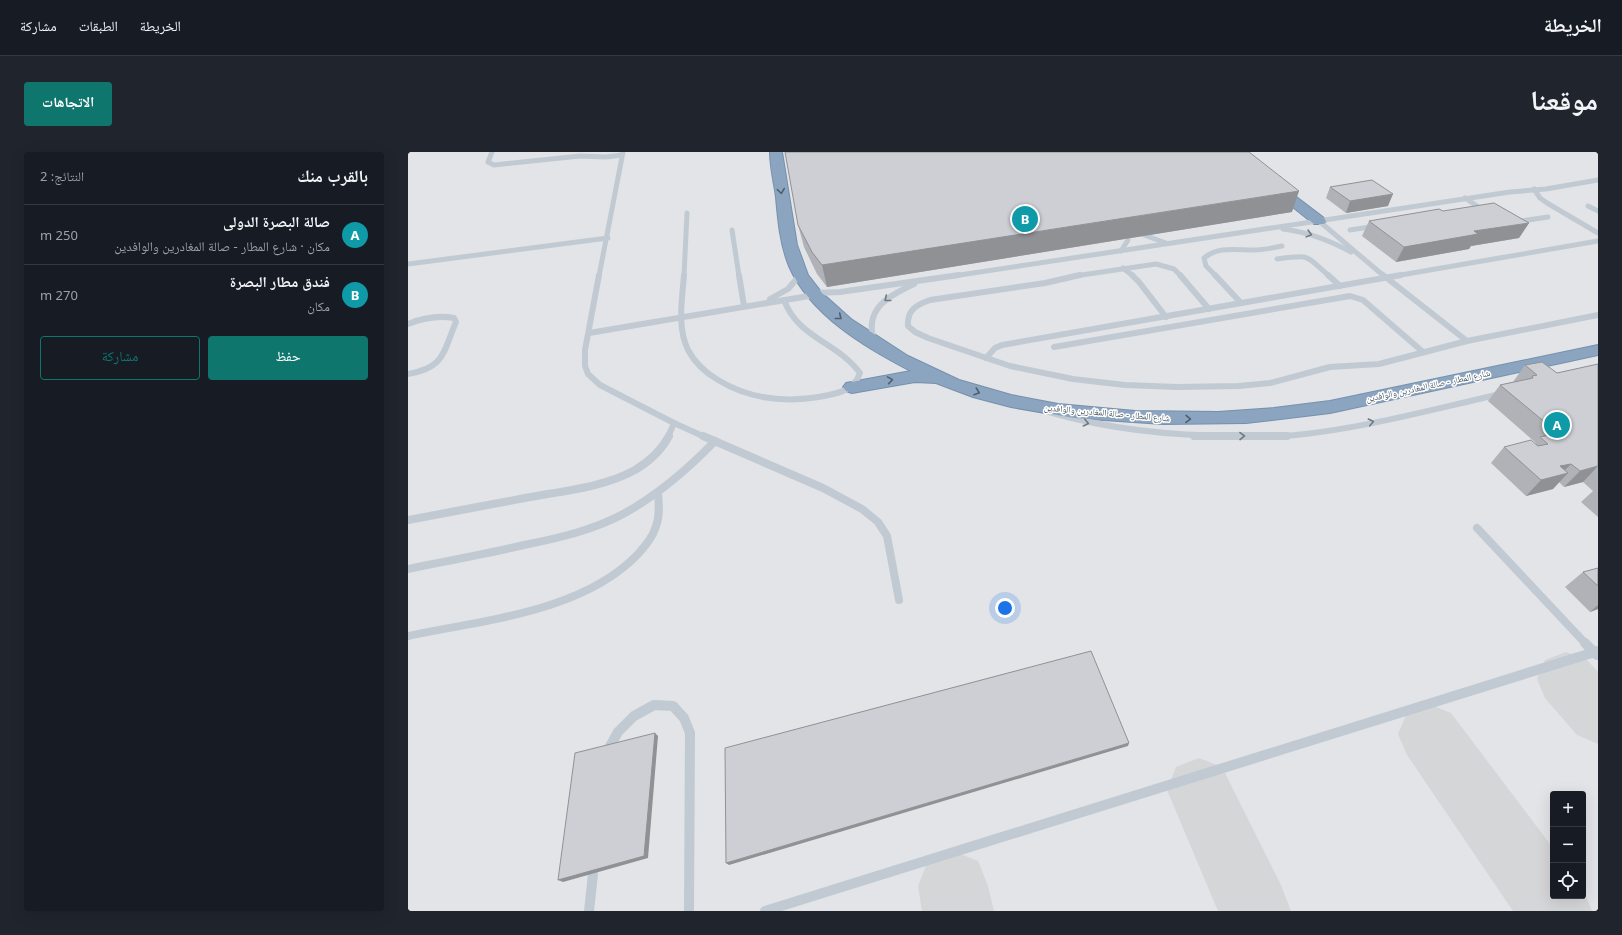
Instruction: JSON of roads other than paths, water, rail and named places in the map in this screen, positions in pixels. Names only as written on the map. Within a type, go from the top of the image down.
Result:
[{"type":"highway","name":"شارع المطار - صالة المغادرين والوافدين","points":[[776,152],[791,250],[801,273],[815,294],[841,320],[905,361],[934,376],[978,393],[1021,404],[1057,410],[1147,418],[1194,420],[1252,418],[1292,414],[1330,407],[1598,350]]},
{"type":"highway","points":[[1230,152],[1319,221]]},
{"type":"highway","points":[[852,387],[915,376],[934,378],[959,385]]},
{"type":"lane","points":[[492,152],[488,162],[494,165],[581,154],[606,157],[622,154],[608,238],[589,333],[584,364],[586,372],[591,379],[600,385],[674,422],[803,478],[843,497],[862,509],[878,522],[887,536],[899,600]]},
{"type":"lane","points":[[589,333],[815,294],[936,279],[1465,198],[1598,180]]},
{"type":"lane","points":[[1534,189],[1540,198],[1547,203],[1598,233]]},
{"type":"lane","points":[[1465,198],[1490,215],[1482,214]]},
{"type":"lane","points":[[1588,206],[1598,211]]},
{"type":"lane","points":[[687,213],[682,317],[685,344],[696,361],[713,376],[733,388],[769,399],[787,400],[824,396],[842,392],[852,387],[858,380],[860,373],[857,367],[792,317],[784,300]]},
{"type":"lane","points":[[1511,222],[1548,217]]},
{"type":"lane","points":[[1319,221],[1386,278],[1467,341]]},
{"type":"lane","points":[[1123,222],[1128,228],[1167,244]]},
{"type":"lane","points":[[1350,230],[1380,225]]},
{"type":"lane","points":[[1121,251],[1129,240],[1128,228]]},
{"type":"lane","points":[[1270,228],[1289,230],[1320,237],[1365,259]]},
{"type":"lane","points":[[732,230],[744,306]]},
{"type":"lane","points":[[408,264],[608,238]]},
{"type":"lane","points":[[986,358],[995,348],[1002,345],[1598,241]]},
{"type":"lane","points":[[1241,304],[1206,266],[1204,258],[1207,255],[1223,250],[1255,250],[1282,246]]},
{"type":"lane","points":[[1277,259],[1301,255],[1308,257],[1340,286]]},
{"type":"lane","points":[[1209,309],[1174,269],[1156,264],[1123,268],[1045,283],[930,300],[918,304],[909,312],[907,319],[908,326],[915,332],[986,358],[1039,372],[1100,383],[1177,387],[1239,386],[1270,383],[1330,367],[1379,364],[1467,341],[1598,315]]},
{"type":"lane","points":[[1123,268],[1134,277],[1166,317]]},
{"type":"lane","points":[[760,304],[787,290],[801,273]]},
{"type":"lane","points":[[874,342],[870,328],[874,315],[883,302],[897,292],[915,284],[936,279]]},
{"type":"lane","points":[[1054,347],[1350,296],[1363,300],[1423,352]]},
{"type":"lane","points":[[408,324],[421,320],[448,316],[454,318],[456,322],[439,361],[435,366],[419,373],[408,374]]},
{"type":"lane","points":[[1021,404],[1074,420],[1126,431],[1202,436],[1257,436],[1303,434],[1348,427],[1507,392]]},
{"type":"lane","points":[[408,520],[559,491],[611,480],[629,474],[648,462],[660,451],[668,439],[674,422]]},
{"type":"lane","points":[[408,569],[521,546],[585,531],[610,521],[658,493],[689,467],[715,441]]},
{"type":"lane","points":[[408,636],[543,608],[593,588],[617,573],[635,558],[648,542],[657,524],[659,507],[658,493]]},
{"type":"lane","points":[[765,911],[1597,653],[1476,528]]},
{"type":"lane","points":[[608,750],[618,732],[634,716],[654,706],[673,706],[684,718],[690,733],[689,911]]},
{"type":"lane","points":[[588,911],[593,874]]},
{"type":"place","name":"فندق مطار البصرة","points":[[1025,219]]},
{"type":"place","name":"صالة البصرة الدولى","points":[[1557,425]]}]
